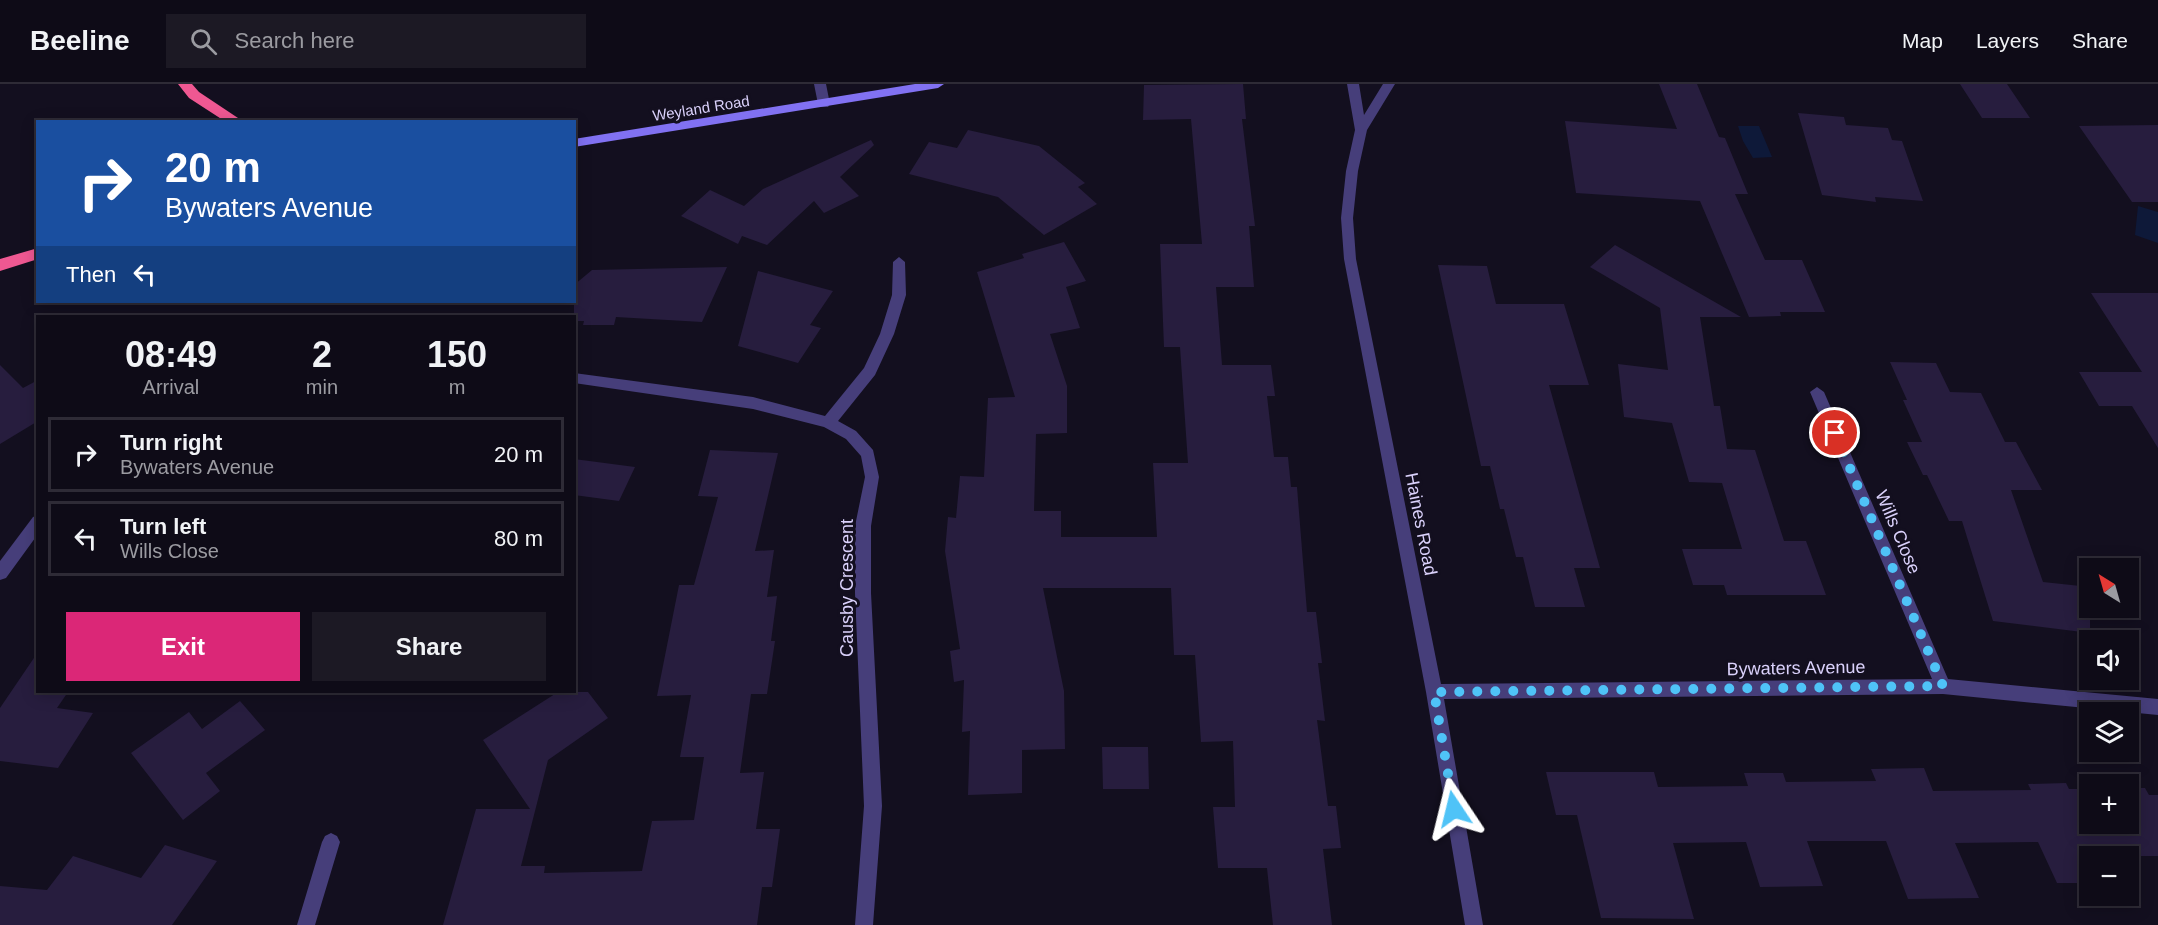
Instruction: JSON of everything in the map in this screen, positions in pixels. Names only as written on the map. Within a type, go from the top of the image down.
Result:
[{"type":"highway","points":[[185,84],[194,95],[234,120]]},
{"type":"highway","points":[[0,266],[36,254]]},
{"type":"main road","name":"Weyland Road","points":[[576,143],[938,84]]},
{"type":"street","points":[[820,84],[824,104]]},
{"type":"street","name":"Haines Road","points":[[1353,84],[1361,130]]},
{"type":"street","name":"Haines Road","points":[[1389,84],[1361,130],[1352,171],[1347,218],[1350,259],[1434,692],[1474,925]]},
{"type":"street","points":[[828,422],[870,371],[888,334],[899,295],[899,262]]},
{"type":"street","name":"Causby Crescent","points":[[576,378],[753,403],[828,422],[852,435],[868,454],[872,477],[863,526],[863,593],[873,806],[864,925]]},
{"type":"street","name":"Wills Close","points":[[1817,392],[1943,686]]},
{"type":"street","points":[[0,573],[36,524]]},
{"type":"street","name":"Bywaters Avenue","points":[[1434,692],[1943,686],[2158,707]]},
{"type":"street","points":[[306,925],[331,842]]},
{"type":"water","points":[[1738,126],[1759,126],[1772,157],[1753,158],[1743,141]]},
{"type":"water","points":[[2138,206],[2158,212],[2158,243],[2135,235]]},
{"type":"building","points":[[1243,84],[1246,119],[1242,119],[1255,226],[1249,226],[1254,287],[1216,287],[1222,365],[1271,365],[1275,396],[1267,396],[1274,457],[1288,457],[1291,487],[1297,487],[1307,612],[1316,612],[1322,663],[1318,663],[1325,721],[1317,720],[1328,806],[1336,806],[1341,848],[1323,849],[1332,925],[1273,925],[1267,868],[1218,868],[1213,807],[1235,807],[1233,741],[1201,742],[1195,655],[1174,655],[1171,588],[1043,588],[1064,691],[1065,749],[1022,750],[1022,793],[968,795],[970,731],[962,732],[964,680],[954,682],[950,651],[960,649],[945,551],[948,517],[956,518],[960,476],[984,477],[988,398],[1015,397],[977,272],[1024,258],[1022,254],[1064,242],[1086,281],[1066,287],[1080,328],[1050,334],[1067,386],[1067,433],[1036,434],[1034,511],[1061,511],[1061,537],[1157,537],[1153,463],[1188,463],[1180,347],[1164,347],[1160,244],[1202,244],[1191,119],[1143,120],[1144,85]]},
{"type":"building","points":[[1659,84],[1697,84],[1719,137],[1725,138],[1748,194],[1735,194],[1765,260],[1802,260],[1825,312],[1780,312],[1781,316],[1749,317],[1700,201],[1576,193],[1565,121],[1677,129]]},
{"type":"building","points":[[1960,84],[2007,84],[2030,118],[1982,118]]},
{"type":"building","points":[[1798,113],[1844,117],[1846,125],[1888,128],[1892,140],[1902,141],[1923,201],[1875,197],[1876,202],[1822,195]]},
{"type":"building","points":[[2158,125],[2158,202],[2132,202],[2079,126]]},
{"type":"building","points":[[968,130],[1039,146],[1085,183],[1078,187],[1097,204],[1044,235],[998,197],[909,174],[929,142],[957,148]]},
{"type":"building","points":[[871,140],[874,145],[840,177],[859,196],[824,213],[814,201],[767,245],[742,236],[738,244],[681,216],[710,190],[744,206],[763,189]]},
{"type":"building","points":[[1615,245],[1741,317],[1700,317],[1714,406],[1720,406],[1727,449],[1755,450],[1784,541],[1806,541],[1826,595],[1727,595],[1724,585],[1693,585],[1682,549],[1742,549],[1722,483],[1689,482],[1672,423],[1624,417],[1618,364],[1668,370],[1660,308],[1590,267]]},
{"type":"building","points":[[1438,265],[1487,266],[1496,304],[1564,304],[1589,385],[1549,385],[1600,568],[1574,568],[1585,607],[1535,607],[1523,557],[1516,557],[1504,509],[1500,509],[1490,466],[1481,466]]},
{"type":"building","points":[[727,267],[702,322],[616,317],[614,325],[583,325],[584,321],[576,321],[576,315],[574,315],[576,283],[592,270]]},
{"type":"building","points":[[758,271],[833,291],[810,325],[821,328],[798,363],[738,346]]},
{"type":"building","points":[[2091,293],[2158,293],[2158,448],[2132,406],[2099,406],[2079,372],[2142,372]]},
{"type":"building","points":[[1890,362],[1936,363],[1950,392],[1981,393],[2005,442],[2016,442],[2042,490],[2011,490],[2043,582],[2079,586],[2079,618],[2090,618],[2090,630],[2079,632],[1993,621],[1962,521],[1949,521],[1927,475],[1923,475],[1907,442],[1922,442],[1903,400],[1907,400]]},
{"type":"building","points":[[0,365],[23,388],[36,381],[36,422],[0,444]]},
{"type":"building","points":[[710,450],[778,453],[755,551],[774,550],[767,597],[777,596],[771,641],[775,641],[767,694],[751,694],[740,773],[764,772],[756,829],[780,829],[772,887],[762,887],[757,925],[443,925],[476,809],[530,809],[483,740],[556,693],[588,692],[608,718],[548,760],[521,866],[545,866],[544,873],[642,871],[652,821],[694,820],[704,757],[680,757],[691,695],[657,696],[679,585],[694,585],[718,497],[698,496]]},
{"type":"building","points":[[576,459],[635,467],[619,501],[576,495]]},
{"type":"building","points":[[36,655],[36,693],[67,693],[57,708],[93,713],[58,768],[0,761],[0,708]]},
{"type":"building","points":[[240,701],[265,730],[206,773],[220,791],[183,820],[131,753],[189,712],[202,729]]},
{"type":"building","points":[[1102,747],[1148,747],[1149,789],[1103,789]]},
{"type":"building","points":[[1924,768],[1933,791],[2031,790],[2028,784],[2066,783],[2069,789],[2079,789],[2079,834],[2139,834],[2139,788],[2145,788],[2149,795],[2158,795],[2158,856],[2139,856],[2139,846],[2079,846],[2079,883],[2057,883],[2038,842],[1955,843],[1979,898],[1908,899],[1886,841],[1807,841],[1823,886],[1760,887],[1746,842],[1673,843],[1694,919],[1601,918],[1577,815],[1556,815],[1546,772],[1654,772],[1658,787],[1748,786],[1744,773],[1783,773],[1786,782],[1876,781],[1871,769]]},
{"type":"building","points":[[165,845],[217,861],[172,925],[0,925],[0,886],[47,890],[73,856],[141,878]]},
{"type":"route","points":[[1454,809],[1434,692],[1943,686],[1835,433]]}]
